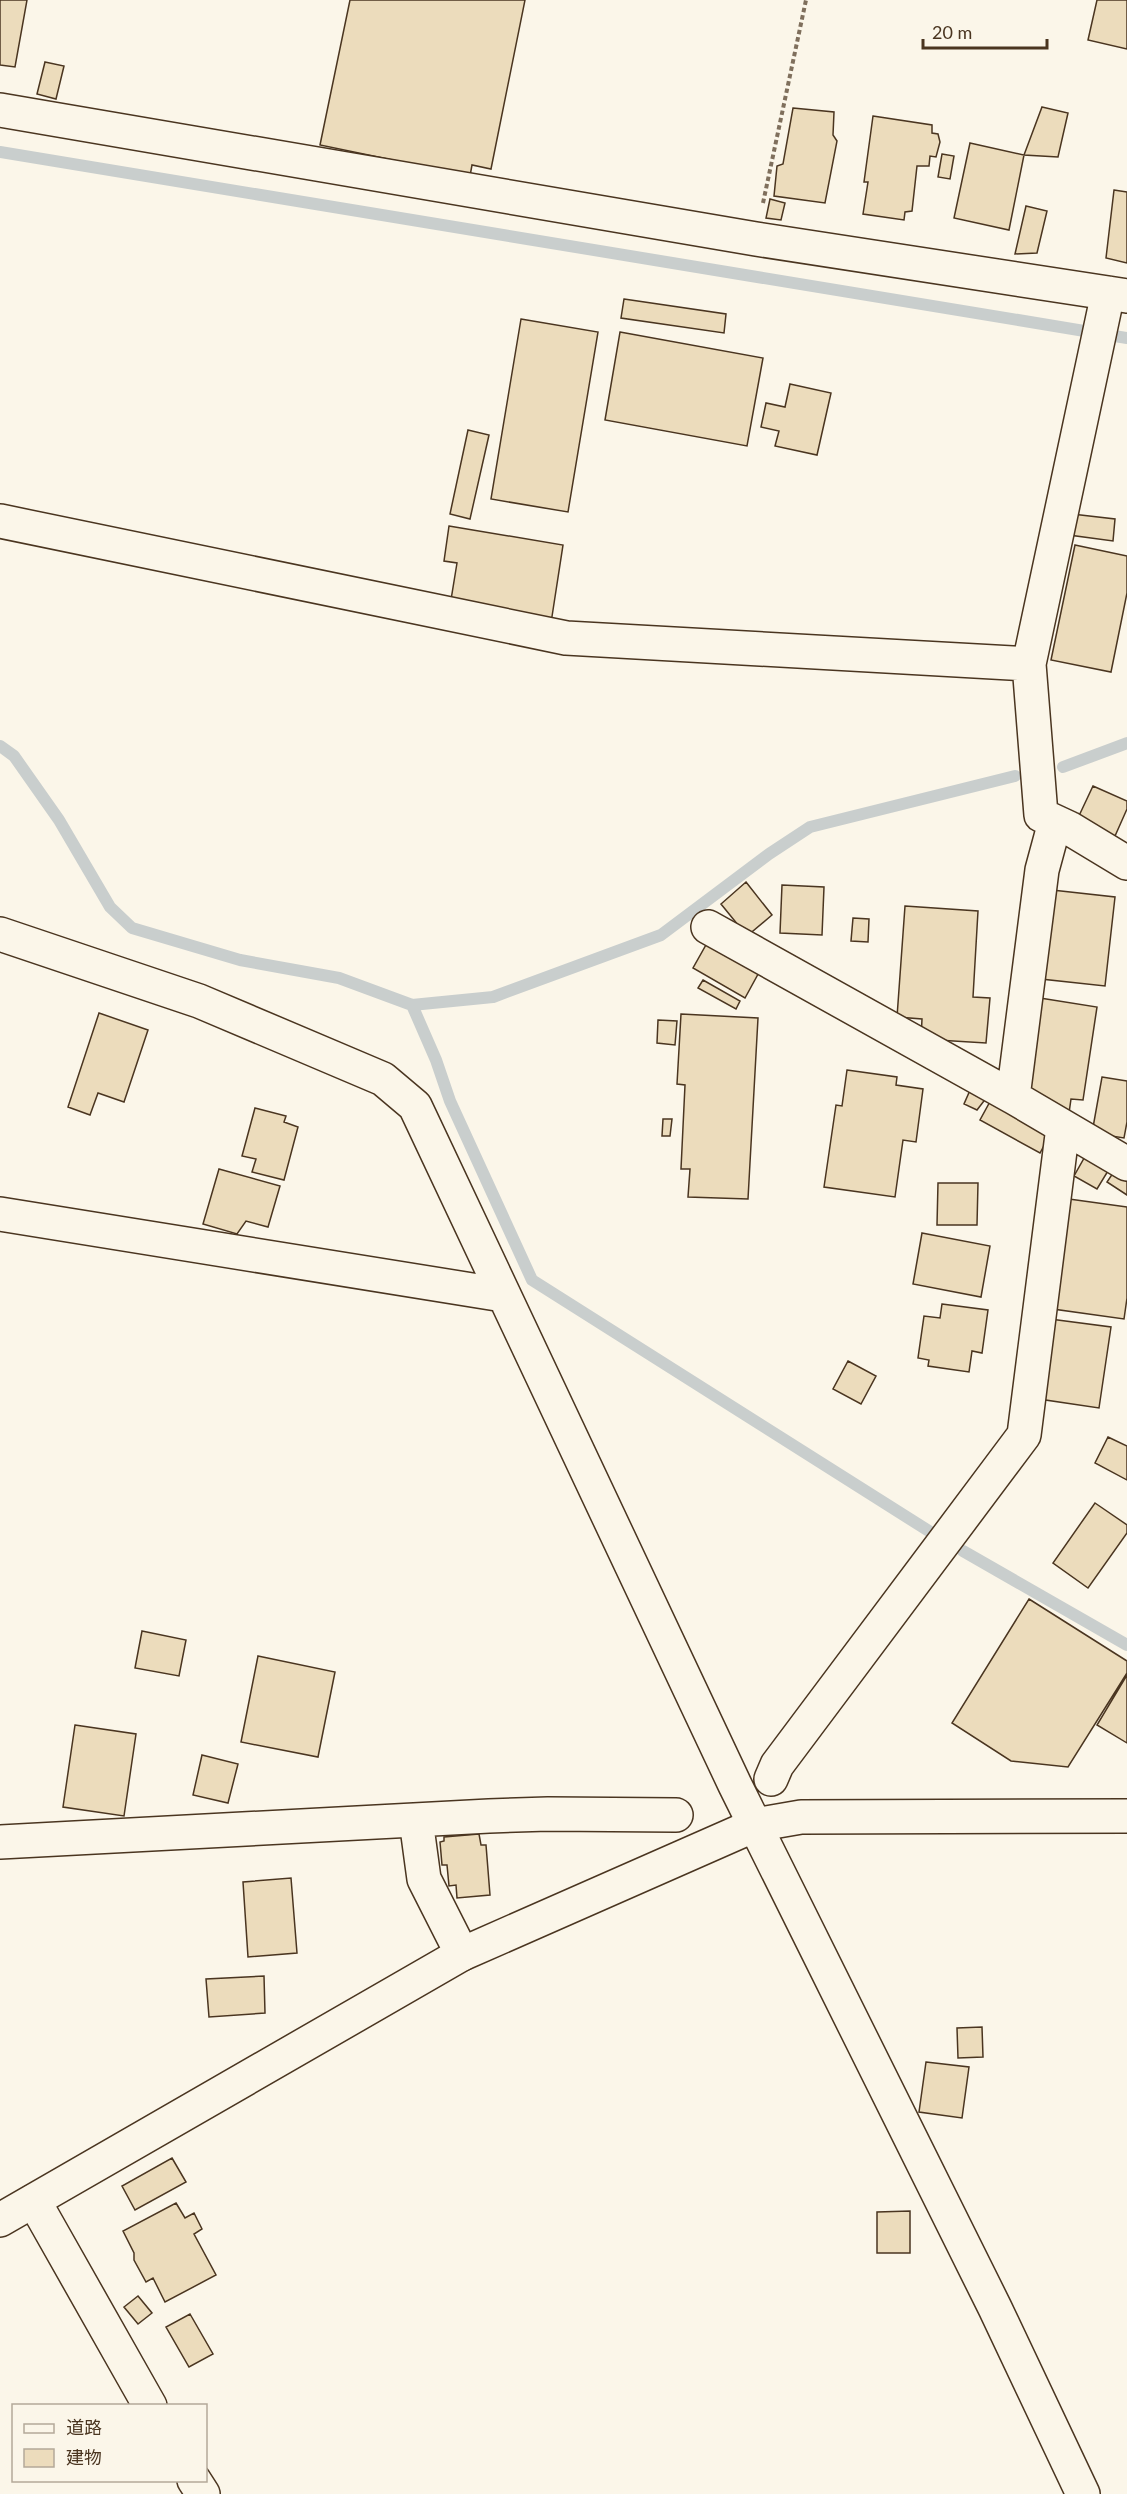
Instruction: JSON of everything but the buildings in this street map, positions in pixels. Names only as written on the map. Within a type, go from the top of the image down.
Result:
[{"type":"street","points":[[0,110],[1113,302],[1095,356],[1029,664],[1041,815],[1127,863]]},
{"type":"street","points":[[0,521],[566,638],[1029,664]]},
{"type":"street","points":[[1013,1097],[1042,870],[1055,822]]},
{"type":"street","points":[[708,927],[1013,1097],[1127,1164]]},
{"type":"street","points":[[0,934],[199,1001],[383,1079],[415,1106],[755,1825],[995,2308],[1083,2494]]},
{"type":"street","points":[[771,1779],[777,1765],[1024,1435],[1063,1127]]},
{"type":"street","points":[[0,1214],[503,1295]]},
{"type":"street","points":[[0,1842],[548,1814],[676,1815]]},
{"type":"street","points":[[0,2220],[462,1954],[755,1825],[801,1817],[1127,1816]]},
{"type":"street","points":[[416,1820],[424,1880],[462,1954]]},
{"type":"street","points":[[34,2201],[149,2404]]},
{"type":"path","points":[[756,239],[806,0]]},
{"type":"waterway","points":[[0,152],[1127,338]]},
{"type":"waterway","points":[[1063,767],[1127,743]]},
{"type":"waterway","points":[[0,746],[14,756],[59,820],[110,907],[132,928],[240,960],[339,978],[412,1005],[436,1060],[450,1101],[532,1280],[932,1533]]},
{"type":"waterway","points":[[412,1005],[493,997],[661,935],[769,854],[810,827],[1015,776]]},
{"type":"waterway","points":[[963,1551],[1127,1645]]}]
